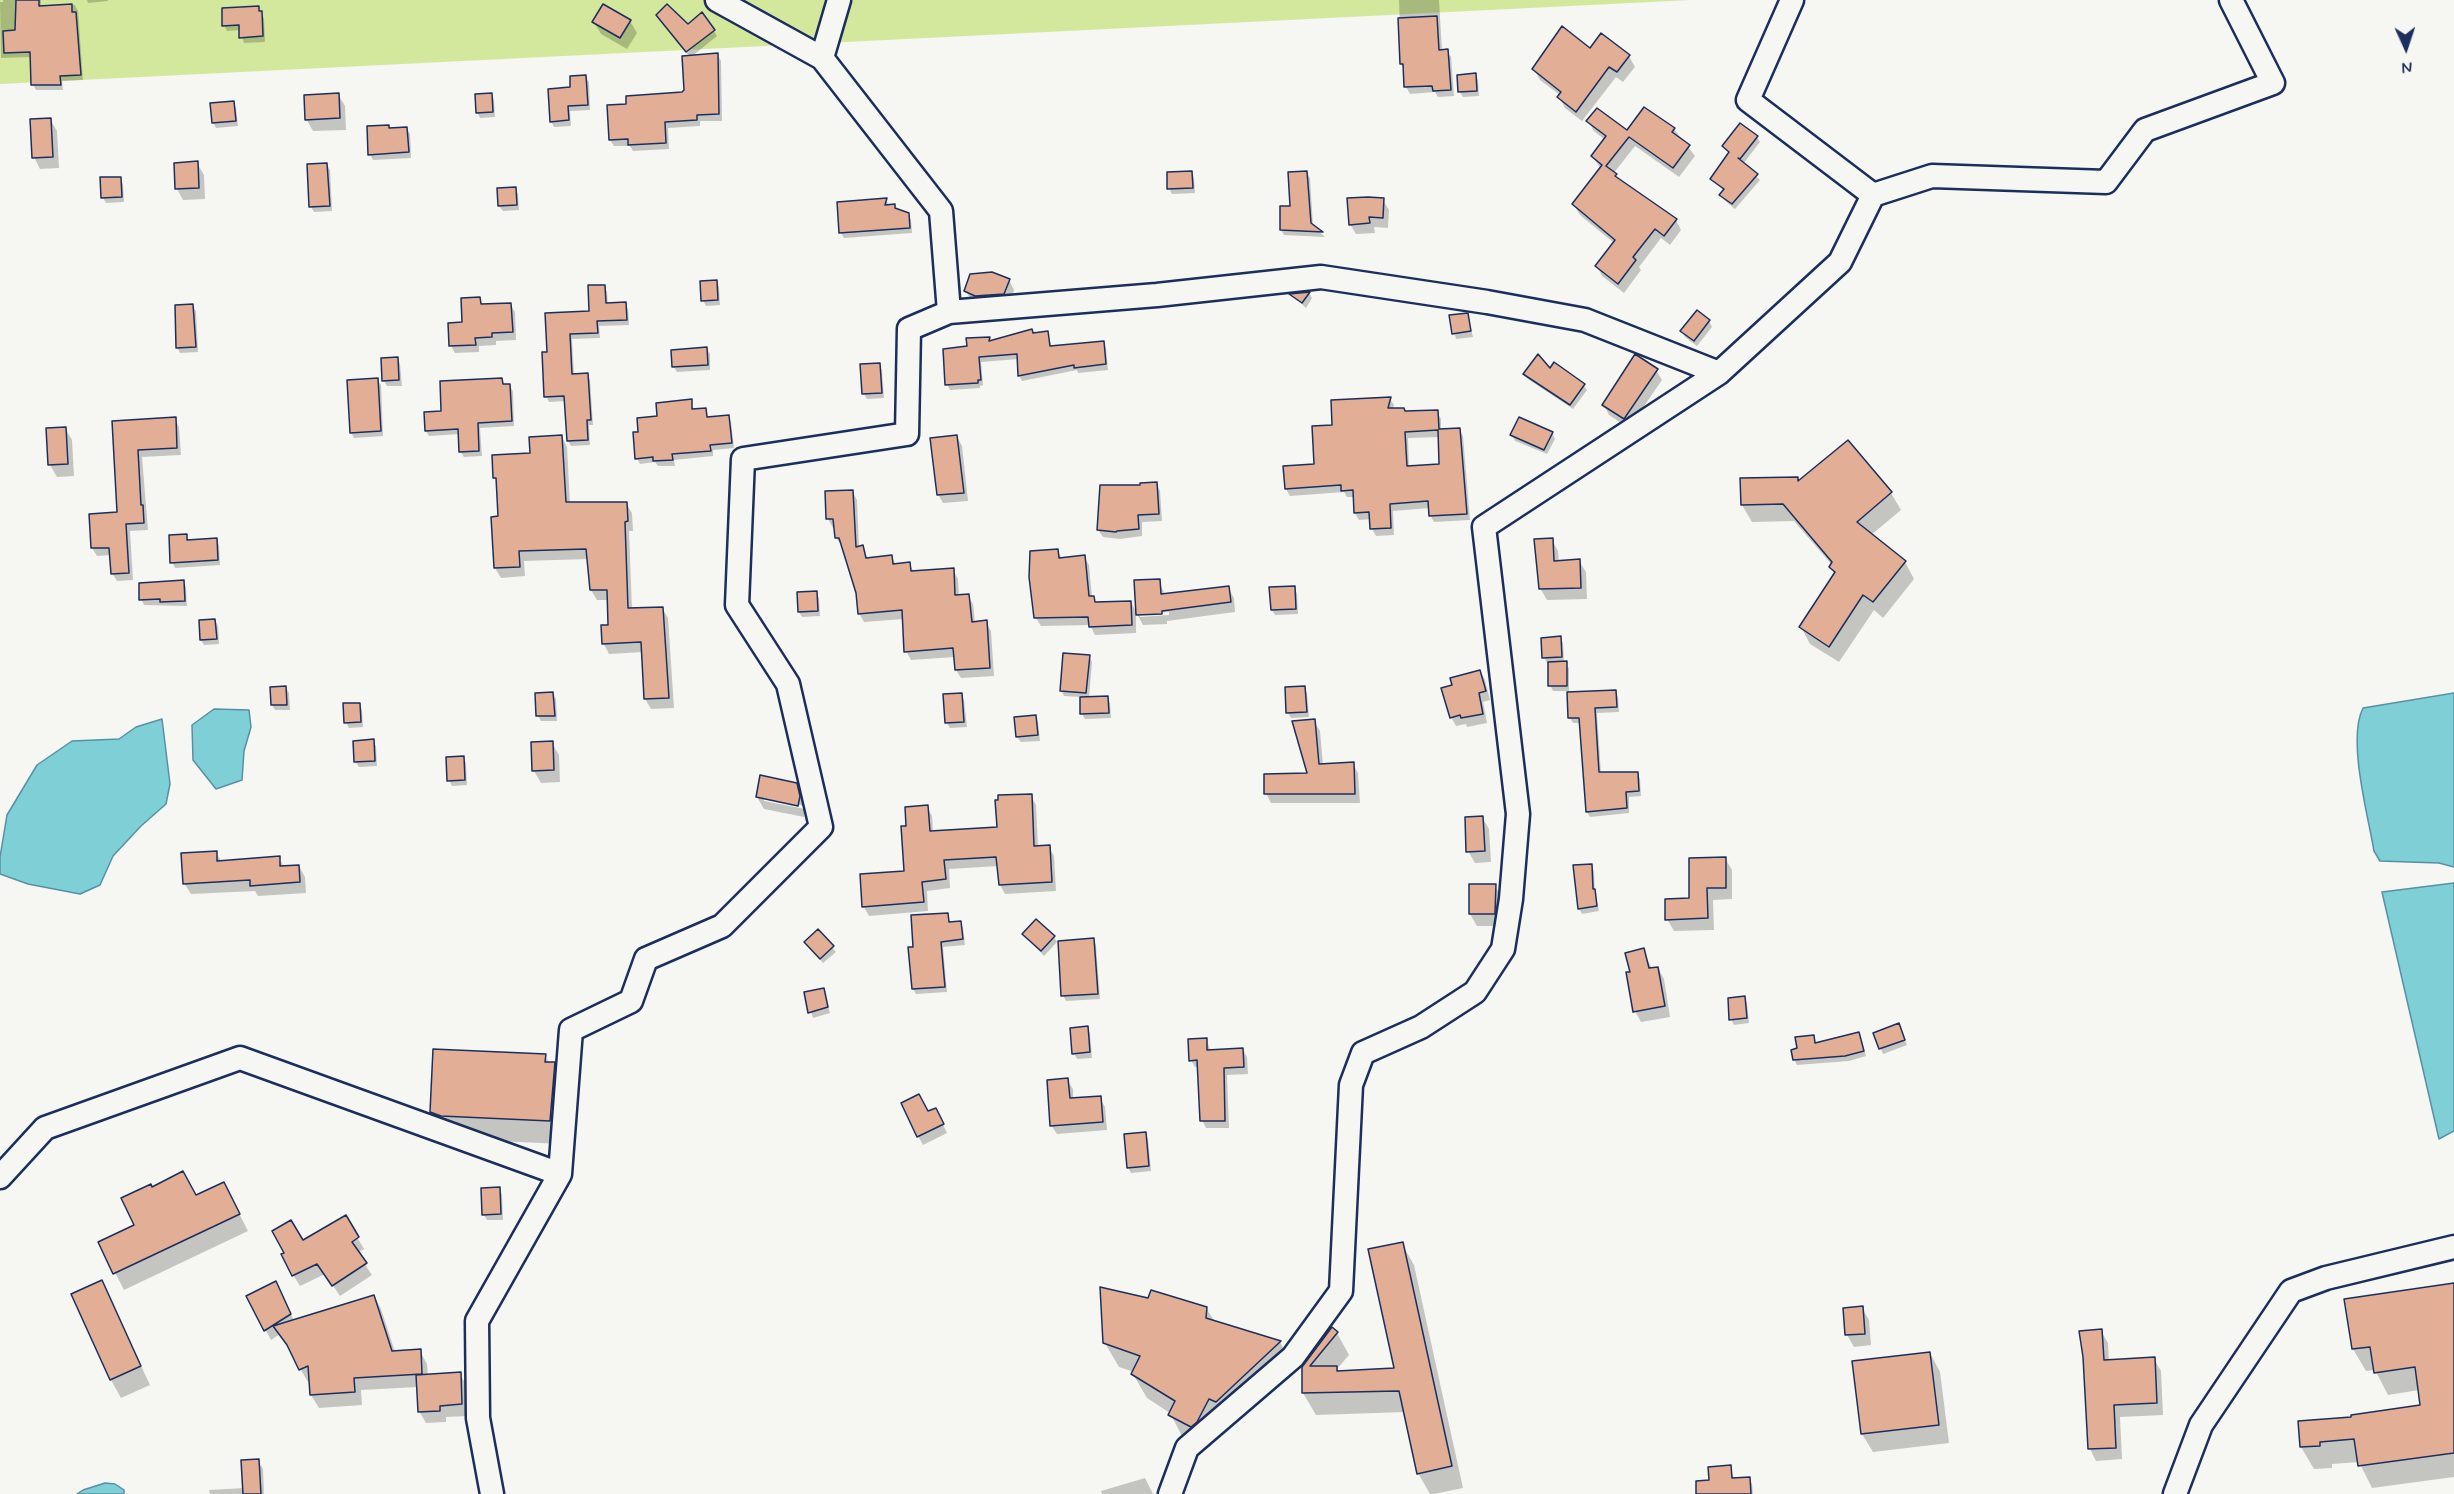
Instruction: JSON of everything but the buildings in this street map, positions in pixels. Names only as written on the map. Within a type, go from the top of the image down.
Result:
[{"type":"street","points":[[717,0],[822,58],[941,211],[949,312]]},
{"type":"street","points":[[822,58],[839,0]]},
{"type":"street","points":[[1792,0],[1748,100],[1873,195]]},
{"type":"street","points":[[1170,1494],[1187,1448],[1293,1357],[1341,1291],[1352,1085],[1363,1053],[1421,1027],[1475,992],[1503,949],[1511,899],[1518,814],[1484,526],[1719,373],[1840,262],[1873,195],[1932,176],[2106,182],[2145,130],[2273,83],[2231,0]]},
{"type":"street","points":[[492,1494],[478,1418],[477,1322],[560,1174],[571,1030],[631,1001],[646,959],[722,926],[821,826],[788,684],[737,605],[743,459],[907,434],[909,330],[949,312],[1157,295],[1321,278],[1487,302],[1585,320],[1719,373]]},
{"type":"street","points":[[0,1177],[45,1128],[240,1058],[560,1174]]},
{"type":"street","points":[[2175,1494],[2201,1425],[2291,1291],[2326,1278],[2454,1247]]},
{"type":"green space","points":[[0,0],[1691,0],[0,84]]},
{"type":"water","points":[[2454,693],[2454,867],[2439,863],[2380,861],[2374,851],[2360,778],[2357,738],[2363,708]]},
{"type":"water","points":[[214,709],[249,710],[251,727],[244,751],[242,780],[216,789],[193,760],[192,725]]},
{"type":"water","points":[[162,719],[170,784],[166,804],[141,826],[113,856],[100,885],[80,894],[28,884],[0,874],[0,857],[7,815],[37,765],[72,741],[119,739],[136,727]]},
{"type":"water","points":[[2454,883],[2454,1131],[2439,1139],[2382,892]]},
{"type":"water","points":[[105,1483],[115,1484],[124,1490],[124,1494],[77,1494],[83,1490]]}]
